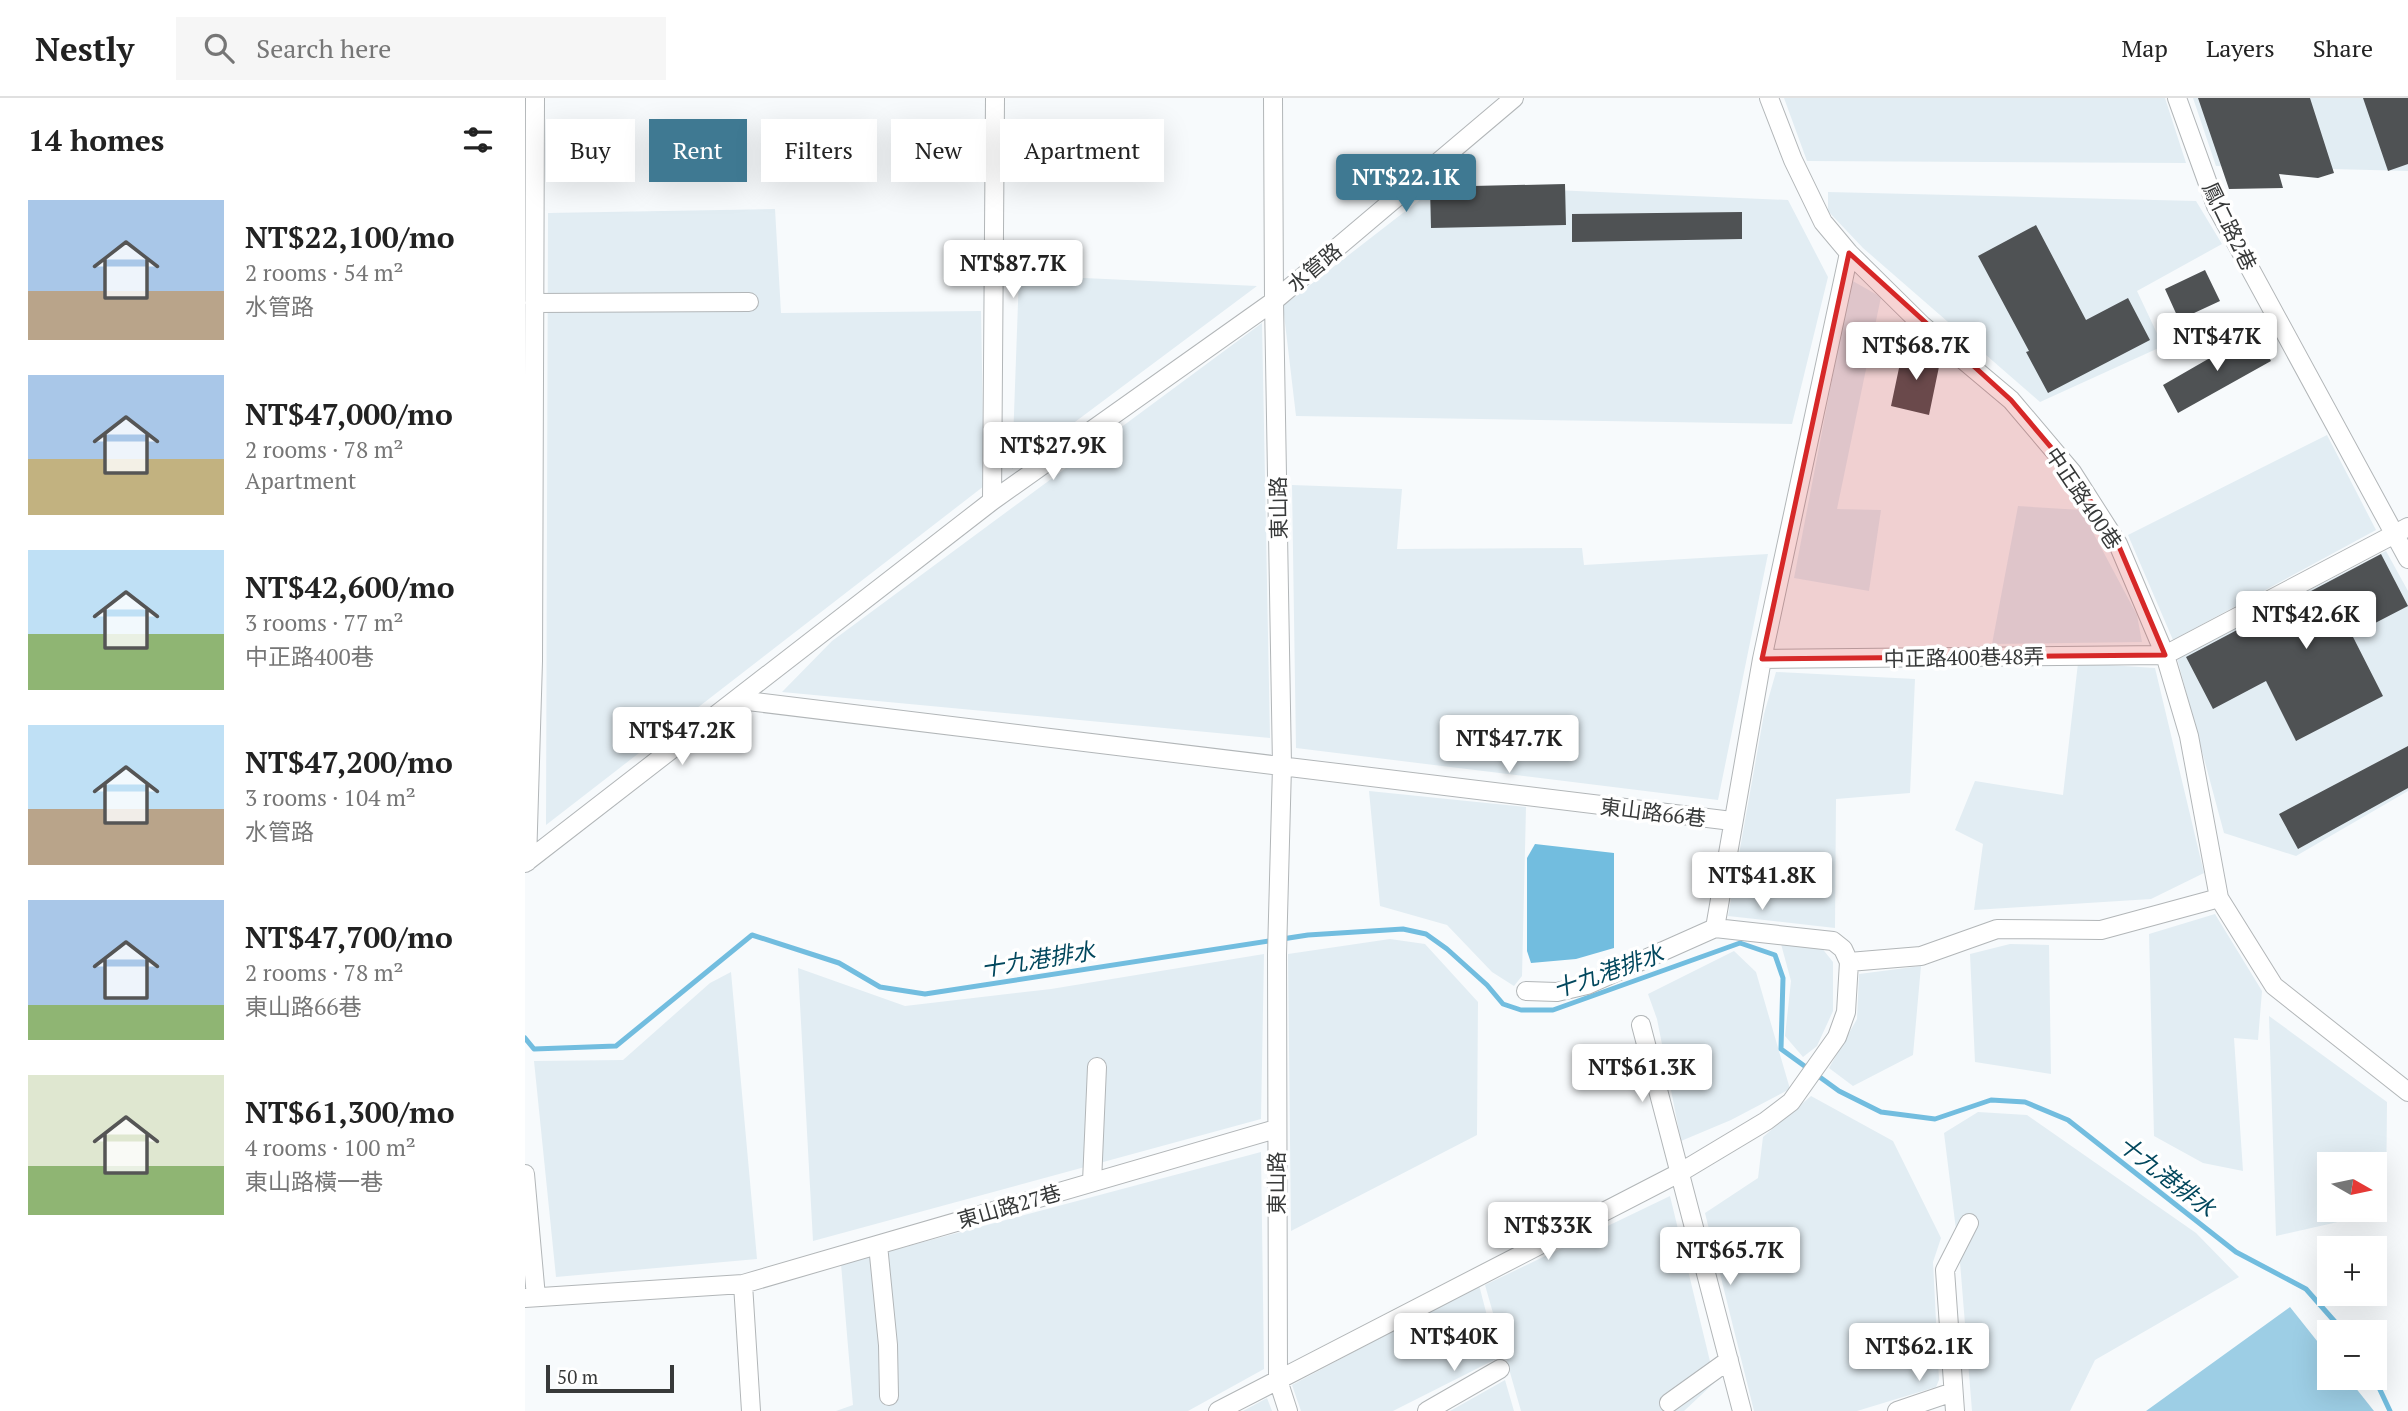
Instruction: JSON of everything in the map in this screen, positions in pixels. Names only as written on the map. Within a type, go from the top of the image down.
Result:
[{"type":"street","points":[[526,862],[535,98]]},
{"type":"street","points":[[992,501],[995,98]]},
{"type":"street","name":"東山路","points":[[1273,98],[1282,766],[1277,954],[1278,1380],[1288,1411]]},
{"type":"street","name":"水管路","points":[[739,700],[992,501],[1274,301],[1514,98]]},
{"type":"street","name":"中正路400巷","points":[[1769,98],[1793,160],[1823,222],[1849,253],[1923,326],[2011,400],[2071,472],[2118,544],[2165,655],[2189,736],[2219,898]]},
{"type":"street","name":"鳳仁路2巷","points":[[2177,98],[2216,206],[2402,530],[2408,559]]},
{"type":"street","points":[[1714,928],[1762,659],[1849,253]]},
{"type":"street","points":[[534,303],[750,302]]},
{"type":"street","points":[[2165,655],[2402,530]]},
{"type":"street","name":"中正路400巷48弄","points":[[1762,659],[2165,655]]},
{"type":"street","points":[[526,862],[739,700]]},
{"type":"street","name":"東山路66巷","points":[[739,700],[1732,821]]},
{"type":"street","points":[[1849,962],[1921,956],[1997,929],[2101,930],[2219,898],[2274,986],[2408,1092]]},
{"type":"street","points":[[1218,1411],[1681,1172],[1766,1121],[1791,1102],[1837,1037],[1846,1012],[1849,962],[1843,949],[1833,940],[1714,928],[1587,985],[1557,992],[1526,991]]},
{"type":"street","points":[[1641,1025],[1742,1411]]},
{"type":"street","points":[[1092,1182],[1097,1067]]},
{"type":"street","name":"東山路27巷","points":[[531,1297],[743,1284],[1276,1129]]},
{"type":"street","points":[[525,1174],[531,1297]]},
{"type":"street","points":[[1955,1411],[1945,1270],[1969,1223]]},
{"type":"street","points":[[878,1244],[888,1345],[889,1396]]},
{"type":"street","points":[[743,1284],[751,1411]]},
{"type":"street","points":[[1669,1403],[1729,1360]]},
{"type":"street","points":[[1427,1411],[1500,1369]]},
{"type":"street","points":[[1897,1411],[1953,1392]]},
{"type":"highlighted area","points":[[1849,253],[2011,400],[2072,472],[2118,544],[2165,655],[1762,659]]},
{"type":"shaded area","points":[[1784,98],[2165,98],[2186,163],[1807,161]]},
{"type":"shaded area","points":[[2193,98],[2408,98],[2408,171],[2216,166]]},
{"type":"shaded area","points":[[1439,185],[1788,200],[1828,277],[1792,424],[1296,416],[1283,306]]},
{"type":"shaded area","points":[[1828,192],[2196,201],[2222,244],[2137,291],[2163,346],[2040,402],[1863,248],[1828,211]]},
{"type":"shaded area","points":[[775,209],[781,313],[981,311],[984,486],[546,825],[548,213]]},
{"type":"shaded area","points":[[1019,275],[1257,286],[1012,469]]},
{"type":"shaded area","points":[[1851,280],[1881,297],[1837,509],[1881,510],[1869,591],[1794,578]]},
{"type":"shaded area","points":[[1262,323],[1270,738],[782,692],[832,641]]},
{"type":"shaded area","points":[[2327,435],[2376,530],[2173,640],[2128,535]]},
{"type":"shaded area","points":[[1292,485],[1402,489],[1397,549],[1582,548],[1584,565],[1768,554],[1718,800],[1296,748]]},
{"type":"shaded area","points":[[2018,506],[2081,510],[2137,615],[2142,642],[1992,644]]},
{"type":"shaded area","points":[[2386,551],[2408,591],[2408,791],[2296,856],[2224,833],[2177,658]]},
{"type":"shaded area","points":[[2078,663],[2155,668],[2204,873],[2151,899],[1974,910],[1983,844],[1955,830],[1975,781],[2063,795]]},
{"type":"shaded area","points":[[1776,672],[1915,679],[1910,793],[1836,799],[1835,928],[1728,916],[1764,714]]},
{"type":"shaded area","points":[[1369,791],[1526,807],[1522,976],[1514,986],[1492,972],[1447,925],[1380,906]]},
{"type":"shaded area","points":[[1535,844],[1614,853],[1614,948],[1576,959],[1531,963],[1527,951],[1527,858]]},
{"type":"shaded area","points":[[2215,914],[2262,991],[2258,1040],[2234,1038],[2243,1171],[2203,1163],[2154,1136],[2149,934]]},
{"type":"shaded area","points":[[1390,939],[1425,944],[1478,1002],[1477,1135],[1291,1231],[1288,954]]},
{"type":"shaded area","points":[[1781,944],[1821,947],[1833,962],[1833,1011],[1817,1046],[1803,1057],[1785,1036],[1791,981]]},
{"type":"shaded area","points":[[2010,944],[2049,945],[2051,1074],[1975,1062],[1970,954]]},
{"type":"shaded area","points":[[1734,951],[1756,972],[1790,1089],[1731,1120],[1681,1141],[1657,1019],[1648,994]]},
{"type":"shaded area","points":[[1264,954],[1261,1119],[813,1241],[798,968],[905,1006],[1051,989]]},
{"type":"shaded area","points":[[1921,966],[1913,1055],[1853,1086],[1829,1068],[1857,1019],[1859,974]]},
{"type":"shaded area","points":[[731,972],[757,1259],[556,1277],[534,1061],[623,1060],[710,983]]},
{"type":"shaded area","points":[[2269,1016],[2387,1102],[2387,1152],[2317,1152],[2317,1222],[2338,1222],[2276,1236]]},
{"type":"shaded area","points":[[1811,1096],[1893,1141],[1941,1238],[1933,1262],[1939,1380],[1936,1387],[1857,1411],[1754,1411],[1705,1213],[1758,1178],[1763,1137]]},
{"type":"shaded area","points":[[1978,1112],[2027,1115],[2196,1233],[2239,1277],[2095,1360],[2070,1411],[1972,1411],[1960,1262],[1944,1133]]},
{"type":"shaded area","points":[[1261,1152],[1264,1369],[1188,1411],[836,1411],[853,1405],[841,1264]]},
{"type":"shaded area","points":[[1670,1196],[1715,1382],[1684,1411],[1521,1411],[1485,1285]]},
{"type":"shaded area","points":[[1479,1285],[1498,1358],[1393,1411],[1301,1411],[1292,1385]]},
{"type":"shaded area","points":[[2290,1307],[2317,1341],[2317,1390],[2357,1390],[2374,1411],[2146,1411]]},
{"type":"shaded area","points":[[1505,1380],[1514,1411],[1450,1411]]},
{"type":"shaded area","points":[[1267,1398],[1272,1411],[1243,1411]]},
{"type":"building","points":[[2198,98],[2310,98],[2334,173],[2318,178],[2279,174],[2283,188],[2229,189]]},
{"type":"building","points":[[2363,98],[2408,98],[2408,164],[2388,171]]},
{"type":"building","points":[[1565,184],[1566,225],[1431,228],[1430,187]]},
{"type":"building","points":[[1742,212],[1742,239],[1572,242],[1572,214]]},
{"type":"building","points":[[2036,225],[2086,320],[2128,298],[2150,340],[2048,393],[2026,352],[2029,351],[1978,256]]},
{"type":"building","points":[[2205,270],[2220,301],[2179,320],[2165,289]]},
{"type":"building","points":[[2255,332],[2271,361],[2178,413],[2163,385]]},
{"type":"building","points":[[1903,349],[1941,357],[1929,415],[1891,406]]},
{"type":"building","points":[[2381,554],[2408,606],[2352,635],[2383,696],[2296,741],[2266,681],[2213,709],[2186,657]]},
{"type":"building","points":[[2408,746],[2408,788],[2298,849],[2279,814]]},
{"type":"waterway","name":"十九港排水","points":[[525,1038],[534,1049],[616,1046],[752,935],[839,963],[880,987],[925,994],[1308,935],[1403,929],[1426,934],[1487,985],[1503,1004],[1521,1010],[1553,1010],[1740,943],[1775,955],[1783,978],[1781,1049],[1839,1091],[1881,1112],[1935,1119],[1991,1100],[2025,1102],[2068,1120],[2236,1252],[2306,1289],[2333,1320]]},
{"type":"waterway","name":"十九港排水","points":[[2380,1390],[2390,1411]]}]
